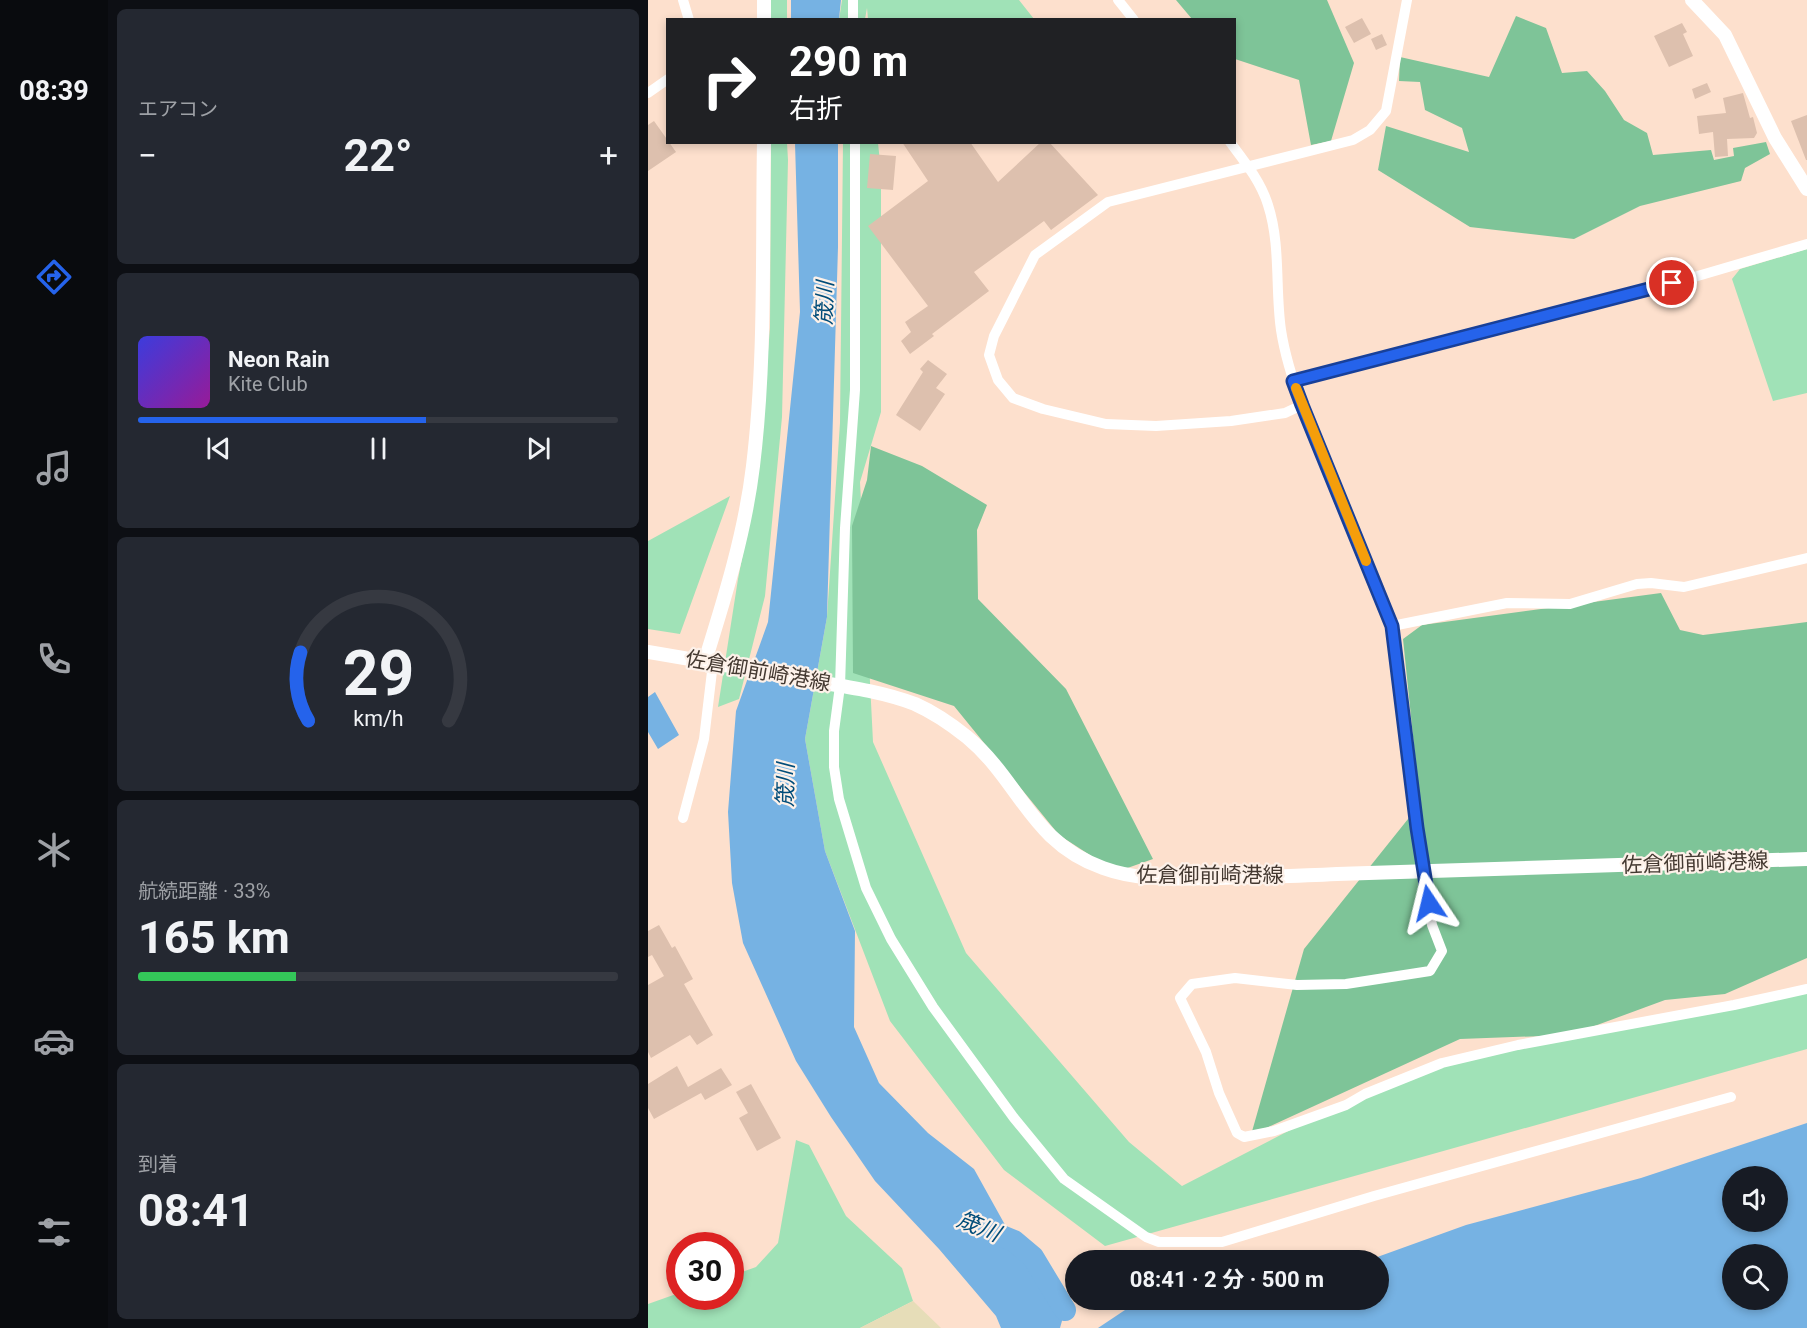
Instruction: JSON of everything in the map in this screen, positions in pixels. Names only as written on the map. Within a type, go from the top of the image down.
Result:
[{"type":"main road","points":[[764,0],[764,18]]},
{"type":"main road","points":[[1692,0],[1725,35],[1775,138],[1807,189]]},
{"type":"main road","points":[[709,662],[742,533],[753,468],[761,329],[764,144]]},
{"type":"main road","name":"佐倉御前崎港線","points":[[648,652],[886,695],[917,705],[969,738],[1042,828],[1060,846],[1079,858],[1104,869],[1132,876],[1156,879],[1807,859]]},
{"type":"street","points":[[682,0],[688,18]]},
{"type":"street","points":[[853,0],[853,18]]},
{"type":"street","points":[[1118,0],[1132,18]]},
{"type":"street","points":[[1302,405],[1285,413],[1231,421],[1156,426],[1106,424],[1043,409],[1013,398],[998,381],[989,355],[994,336],[1035,255],[1108,202],[1353,140],[1370,130],[1386,111],[1407,0]]},
{"type":"street","points":[[648,93],[666,80]]},
{"type":"street","points":[[855,144],[855,390],[834,743],[834,767],[839,799],[866,888],[891,939],[933,1007],[1014,1118],[1064,1179],[1146,1237],[1160,1242],[1222,1242],[1374,1196],[1731,1097]]},
{"type":"street","points":[[1232,144],[1260,184],[1269,206],[1274,234],[1281,330],[1293,381],[1392,626],[1432,925],[1442,951],[1430,971],[1346,984],[1297,985],[1235,978],[1192,984],[1180,998],[1206,1053],[1219,1093],[1237,1133],[1244,1137],[1274,1131],[1346,1105],[1365,1094],[1442,1063],[1484,1052],[1807,989]]},
{"type":"street","points":[[1293,381],[1650,290],[1807,244]]},
{"type":"street","points":[[1392,626],[1507,603],[1570,604],[1637,584],[1651,583],[1683,587],[1807,558]]},
{"type":"street","points":[[682,818],[704,739],[709,662]]},
{"type":"green space","points":[[766,0],[787,0],[787,18],[767,18]]},
{"type":"green space","points":[[842,0],[1019,0],[1033,18],[868,18],[867,8],[865,18],[839,18]]},
{"type":"green space","points":[[1176,0],[1327,0],[1354,63],[1331,141],[1311,145],[1299,80],[1236,59],[1236,18],[1191,18]]},
{"type":"green space","points":[[1516,16],[1546,28],[1562,73],[1587,71],[1605,91],[1624,120],[1647,133],[1653,155],[1711,150],[1714,160],[1734,156],[1733,148],[1766,142],[1770,154],[1745,168],[1741,181],[1640,206],[1574,239],[1470,227],[1378,170],[1386,126],[1469,152],[1462,128],[1425,110],[1420,82],[1399,81],[1400,57],[1489,77]]},
{"type":"green space","points":[[771,144],[787,144],[782,417],[765,596],[739,699],[718,707],[738,579],[757,482],[770,328]]},
{"type":"green space","points":[[843,144],[878,144],[881,172],[881,412],[860,482],[873,742],[966,953],[1129,1142],[1182,1186],[1296,1127],[1452,1059],[1807,989],[1807,1049],[1105,1246],[1004,1170],[890,1021],[825,851],[805,739],[827,617],[840,423]]},
{"type":"green space","points":[[1807,249],[1807,393],[1773,401],[1732,279],[1740,269]]},
{"type":"green space","points":[[871,446],[922,466],[987,505],[977,530],[978,599],[1066,689],[1153,859],[1116,872],[1059,835],[954,706],[853,673],[852,526],[867,480]]},
{"type":"green space","points":[[730,496],[680,634],[648,629],[648,541]]},
{"type":"green space","points":[[1661,593],[1680,630],[1703,635],[1807,622],[1807,958],[1725,994],[1665,1000],[1570,1035],[1460,1039],[1251,1135],[1304,949],[1420,804],[1403,639],[1422,625]]},
{"type":"green space","points":[[796,1140],[809,1145],[846,1216],[902,1268],[913,1301],[860,1328],[648,1328],[648,1304],[666,1298],[666,1310],[744,1310],[744,1271],[756,1267],[778,1243]]},
{"type":"sand","points":[[913,1301],[941,1328],[860,1328]]},
{"type":"water","points":[[791,0],[841,0],[839,18],[791,18]]},
{"type":"water","points":[[795,144],[838,144],[838,247],[827,617],[805,739],[825,851],[855,931],[854,1027],[879,1083],[928,1133],[974,1169],[1014,1241],[1033,1257],[1065,1310],[1060,1328],[1001,1328],[996,1316],[939,1249],[875,1181],[796,1061],[743,943],[732,883],[728,812],[736,711],[768,622],[800,312]]},
{"type":"water","points":[[655,692],[679,735],[658,749],[648,732],[648,697]]},
{"type":"water","points":[[1807,1123],[1807,1328],[1098,1328],[1125,1310],[1389,1310],[1389,1253],[1466,1225],[1641,1178]]},
{"type":"building","points":[[1362,18],[1371,34],[1354,43],[1345,27]]},
{"type":"building","points":[[1682,23],[1687,32],[1683,34],[1693,56],[1669,67],[1654,36]]},
{"type":"building","points":[[1382,34],[1387,45],[1376,50],[1371,39]]},
{"type":"building","points":[[1707,83],[1711,92],[1695,99],[1692,89]]},
{"type":"building","points":[[1743,93],[1757,133],[1754,138],[1727,139],[1728,156],[1715,157],[1713,132],[1699,134],[1697,116],[1726,113],[1723,98]]},
{"type":"building","points":[[1807,115],[1807,160],[1806,160],[1791,121]]},
{"type":"building","points":[[654,121],[666,138],[666,144],[670,144],[676,152],[648,171],[648,125]]},
{"type":"building","points":[[903,144],[971,144],[998,182],[1039,144],[1051,144],[1098,195],[1051,230],[1044,221],[974,272],[989,291],[932,334],[934,336],[910,354],[901,341],[911,332],[905,322],[928,306],[868,226],[928,181]]},
{"type":"building","points":[[870,154],[896,156],[893,190],[867,188]]},
{"type":"building","points":[[928,360],[947,374],[936,388],[945,394],[920,431],[896,415],[923,372],[920,369]]},
{"type":"building","points":[[659,925],[672,948],[675,946],[693,979],[684,984],[713,1035],[697,1045],[690,1035],[651,1058],[648,1052],[648,985],[664,976],[652,955],[648,957],[648,931]]},
{"type":"building","points":[[677,1066],[688,1087],[721,1068],[732,1085],[705,1100],[701,1093],[654,1119],[648,1108],[648,1084]]},
{"type":"building","points":[[751,1084],[781,1138],[757,1151],[739,1118],[748,1113],[736,1092]]},
{"type":"waterway","name":"筬川","points":[[987,1230],[1014,1241],[1033,1257],[1065,1310]]},
{"type":"slow traffic","points":[[1296,388],[1366,561]]},
{"type":"route","points":[[1429,903],[1417,828],[1392,626],[1293,381],[1672,283]]}]
